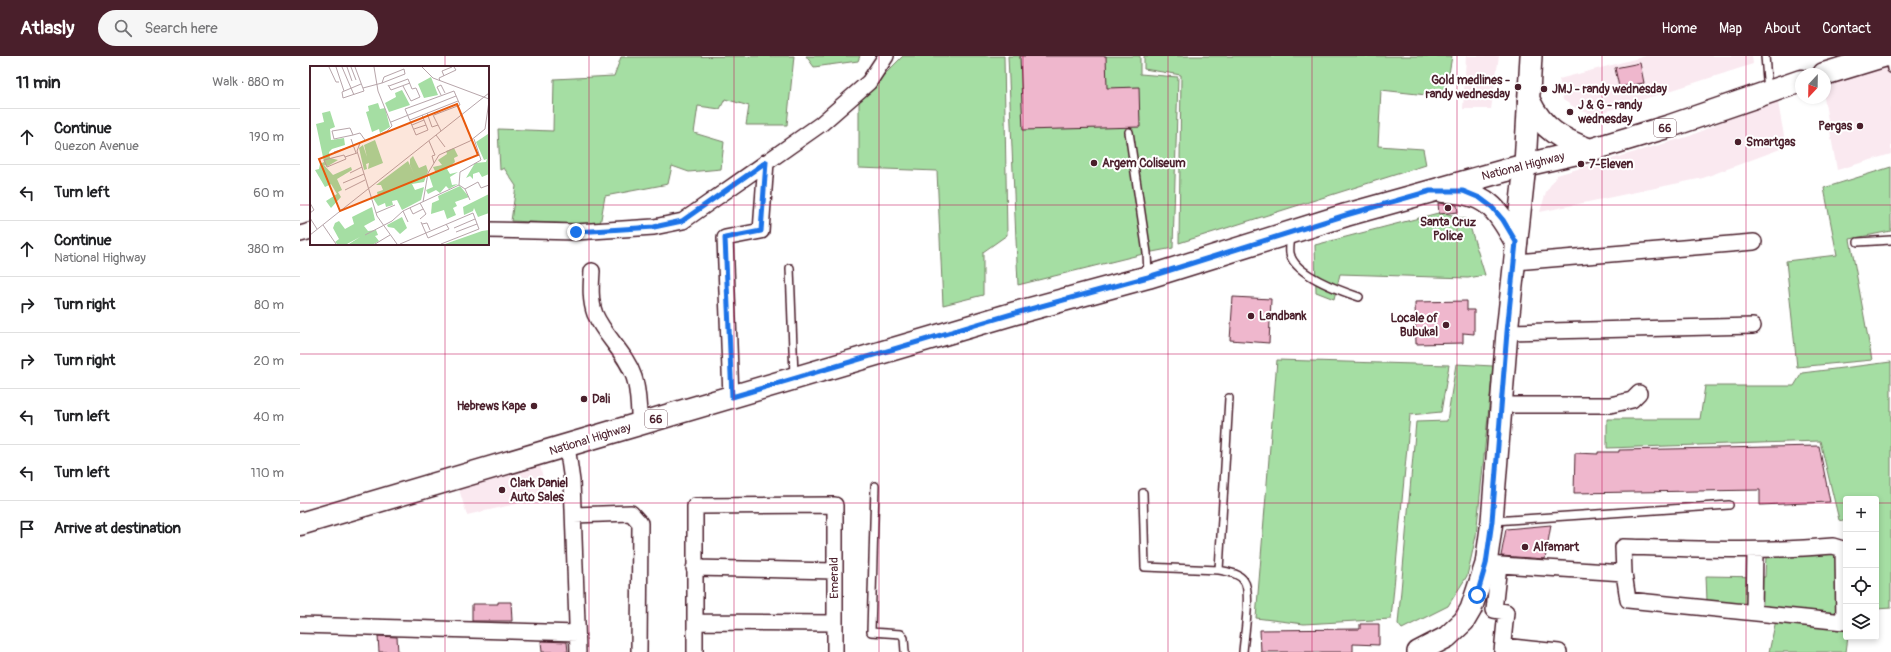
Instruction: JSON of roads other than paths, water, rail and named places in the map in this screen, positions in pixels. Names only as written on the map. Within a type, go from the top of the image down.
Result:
[{"type":"main road","points":[[1418,652],[1447,638],[1464,621],[1472,608],[1492,565],[1492,521],[1507,332],[1525,165],[1532,56]]},
{"type":"main road","points":[[1831,72],[1883,56]]},
{"type":"main road","name":"National Highway","points":[[300,524],[1004,316],[1148,277],[1291,232],[1430,191],[1525,165],[1590,150],[1670,126],[1795,83]]},
{"type":"main road","points":[[1529,101],[1536,116],[1554,133],[1573,144],[1590,150]]},
{"type":"main road","points":[[1430,191],[1463,191],[1480,198],[1492,207],[1503,220],[1515,252]]},
{"type":"street","points":[[489,230],[576,232],[654,227],[682,221],[821,124],[869,82],[886,56]]},
{"type":"street","points":[[732,397],[725,238],[761,231],[766,162]]},
{"type":"street","points":[[300,234],[310,231]]},
{"type":"street","points":[[1515,252],[1754,242]]},
{"type":"street","points":[[592,271],[591,295],[595,314],[604,330],[625,356],[635,378],[640,424]]},
{"type":"street","points":[[1507,332],[1753,326]]},
{"type":"street","points":[[1502,406],[1610,404],[1632,400],[1639,393]]},
{"type":"street","points":[[567,446],[572,481],[574,515],[578,652]]},
{"type":"street","name":"Emerald","points":[[694,568],[695,506],[834,505],[835,652]]},
{"type":"street","points":[[574,515],[631,513],[640,523],[639,652]]},
{"type":"street","points":[[1833,546],[1843,549],[1844,622],[1628,600],[1624,573],[1623,547],[1793,550],[1833,546]]},
{"type":"street","points":[[1754,612],[1755,550]]},
{"type":"street","points":[[1558,652],[1502,649],[1506,612],[1494,610],[1492,565],[1624,573]]},
{"type":"street","points":[[695,652],[694,568],[834,571]]},
{"type":"street","points":[[695,622],[835,623]]},
{"type":"street","points":[[300,625],[577,633]]},
{"type":"lane","points":[[1765,56],[1768,93]]},
{"type":"lane","points":[[1889,56],[1891,69]]},
{"type":"lane","points":[[1129,132],[1147,253],[1148,277]]},
{"type":"lane","points":[[1291,232],[1290,254],[1297,266],[1329,287],[1359,297]]},
{"type":"lane","points":[[1858,242],[1891,240]]},
{"type":"lane","points":[[790,268],[794,378]]},
{"type":"lane","points":[[1219,570],[1228,398]]},
{"type":"lane","points":[[875,486],[871,632],[901,634],[904,638],[906,652]]},
{"type":"lane","points":[[1143,493],[1145,567],[1219,570],[1234,573],[1244,580],[1248,591],[1243,652]]},
{"type":"lane","points":[[1492,521],[1729,505]]},
{"type":"place","name":"Gold medlines - randy wednesday","points":[[1518,87]]},
{"type":"place","name":"JMJ - randy wednesday","points":[[1544,89]]},
{"type":"place","name":"J & G - randy wednesday","points":[[1570,112]]},
{"type":"place","name":"Pergas","points":[[1860,126]]},
{"type":"place","name":"Smartgas","points":[[1738,142]]},
{"type":"place","name":"Argem Coliseum","points":[[1094,163]]},
{"type":"place","name":"7-Eleven","points":[[1581,164]]},
{"type":"place","name":"Santa Cruz Police","points":[[1448,208]]},
{"type":"place","name":"Landbank","points":[[1251,316]]},
{"type":"place","name":"Locale of Bubukal","points":[[1446,325]]},
{"type":"place","name":"Dali","points":[[584,399]]},
{"type":"place","name":"Hebrews Kape","points":[[534,406]]},
{"type":"place","name":"Clark Daniel Auto Sales","points":[[502,490]]},
{"type":"place","name":"Alfamart","points":[[1525,547]]}]
